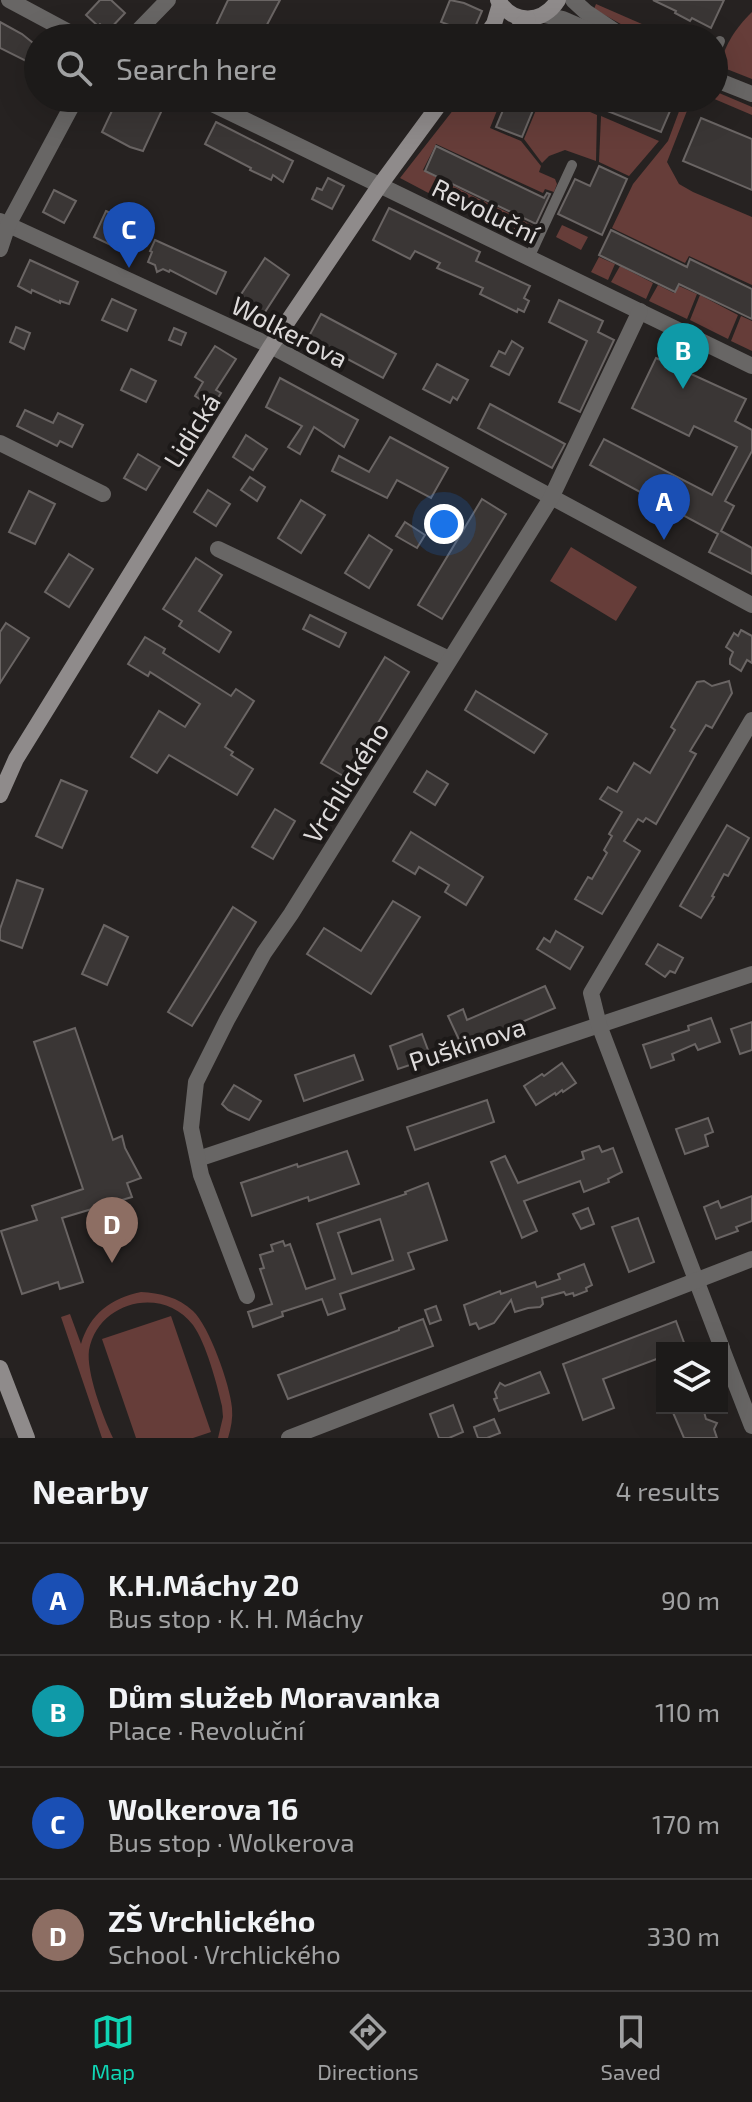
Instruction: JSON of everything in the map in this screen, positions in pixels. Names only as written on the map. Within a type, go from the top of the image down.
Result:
[{"type":"main road","points":[[527,24],[551,10],[558,0]]},
{"type":"main road","points":[[499,2],[512,15],[536,17]]},
{"type":"main road","points":[[494,24],[499,2]]},
{"type":"main road","name":"Lidická","points":[[0,795],[16,759],[271,346],[380,185],[434,112]]},
{"type":"main road","points":[[0,1368],[24,1437]]},
{"type":"street","points":[[9,0],[54,24]]},
{"type":"street","points":[[145,24],[168,0]]},
{"type":"street","points":[[573,0],[604,24]]},
{"type":"street","points":[[536,17],[563,19],[575,24]]},
{"type":"street","points":[[728,85],[752,94]]},
{"type":"street","points":[[0,249],[4,223],[68,112]]},
{"type":"street","name":"Revoluční","points":[[229,112],[752,366]]},
{"type":"street","name":"Wolkerova","points":[[4,223],[271,346],[752,605]]},
{"type":"street","name":"Vrchlického","points":[[247,1296],[201,1175],[191,1128],[196,1082],[264,953],[551,498],[640,311]]},
{"type":"street","points":[[0,443],[103,494]]},
{"type":"street","points":[[218,549],[449,659]]},
{"type":"street","points":[[720,1342],[599,1025],[591,993],[752,720]]},
{"type":"street","name":"Puškinova","points":[[198,1159],[752,974]]},
{"type":"street","points":[[289,1438],[752,1259]]},
{"type":"street","points":[[728,1364],[752,1426]]},
{"type":"lane","points":[[529,258],[572,165]]},
{"type":"shaded area","points":[[596,4],[642,24],[621,24],[594,9]]},
{"type":"shaded area","points":[[752,12],[752,79],[728,70],[728,44]]},
{"type":"shaded area","points":[[728,97],[752,107],[752,115],[728,105]]},
{"type":"shaded area","points":[[452,112],[496,112],[490,128],[521,141],[541,166],[539,172],[555,179],[557,184],[554,192],[545,189],[543,193],[436,144],[423,170],[443,181],[436,197],[400,178]]},
{"type":"shaded area","points":[[535,112],[590,112],[597,115],[596,161],[565,150],[549,156],[542,163],[524,139]]},
{"type":"shaded area","points":[[679,112],[687,112],[667,162],[679,184],[752,217],[752,285],[689,256],[685,263],[612,228],[633,184],[668,141]]},
{"type":"shaded area","points":[[601,116],[659,141],[629,176],[599,162]]},
{"type":"shaded area","points":[[446,182],[481,200],[473,215],[439,199]]},
{"type":"shaded area","points":[[484,201],[515,216],[508,232],[477,217]]},
{"type":"shaded area","points":[[518,218],[537,228],[531,242],[512,233]]},
{"type":"shaded area","points":[[562,225],[588,237],[581,250],[556,237]]},
{"type":"shaded area","points":[[599,257],[615,264],[608,280],[591,272]]},
{"type":"shaded area","points":[[620,266],[653,283],[646,299],[611,282]]},
{"type":"shaded area","points":[[658,285],[674,293],[679,286],[697,294],[687,319],[649,301]]},
{"type":"shaded area","points":[[700,295],[738,315],[728,339],[690,320]]},
{"type":"shaded area","points":[[741,316],[752,321],[752,351],[731,341]]},
{"type":"shaded area","points":[[571,547],[637,587],[616,621],[550,581]]},
{"type":"shaded area","points":[[141,1292],[181,1302],[193,1311],[206,1329],[218,1356],[230,1398],[232,1416],[228,1438],[218,1438],[222,1406],[198,1333],[180,1313],[165,1305],[149,1302],[118,1310],[105,1320],[95,1333],[89,1350],[93,1382],[113,1438],[102,1438],[61,1317],[70,1314],[81,1344],[90,1324],[103,1309],[120,1298]]},
{"type":"shaded area","points":[[171,1316],[211,1432],[193,1438],[136,1438],[102,1339]]},
{"type":"building","points":[[100,0],[111,0],[125,13],[115,24],[96,24],[86,15]]},
{"type":"building","points":[[228,0],[280,0],[267,24],[217,24]]},
{"type":"building","points":[[450,0],[482,11],[476,24],[441,22]]},
{"type":"building","points":[[653,0],[724,0],[713,24],[703,24],[692,18],[690,21]]},
{"type":"building","points":[[0,22],[24,36],[24,60],[0,48]]},
{"type":"building","points":[[111,112],[161,112],[143,151],[102,132]]},
{"type":"building","points":[[502,112],[532,112],[522,137],[496,127]]},
{"type":"building","points":[[610,112],[670,112],[661,132]]},
{"type":"building","points":[[701,118],[752,139],[752,190],[683,161]]},
{"type":"building","points":[[216,122],[293,161],[283,182],[273,175],[271,180],[250,170],[205,144]]},
{"type":"building","points":[[436,146],[544,198],[547,193],[550,194],[536,224],[425,171]]},
{"type":"building","points":[[599,166],[627,179],[602,235],[558,214],[575,179],[590,186]]},
{"type":"building","points":[[328,178],[344,186],[332,209],[312,199],[317,188],[322,190]]},
{"type":"building","points":[[54,190],[76,201],[64,223],[43,212]]},
{"type":"building","points":[[389,208],[480,252],[476,261],[530,286],[524,298],[529,301],[524,312],[518,309],[517,312],[480,294],[483,288],[437,268],[440,263],[415,251],[410,259],[373,240]]},
{"type":"building","points":[[106,211],[129,222],[117,248],[94,237]]},
{"type":"building","points":[[611,230],[687,267],[690,259],[752,289],[752,319],[679,284],[675,292],[599,255]]},
{"type":"building","points":[[155,240],[226,272],[216,294],[170,270],[157,272],[155,265],[148,262]]},
{"type":"building","points":[[265,258],[289,275],[263,315],[238,299]]},
{"type":"building","points":[[30,260],[78,282],[69,304],[18,286]]},
{"type":"building","points":[[112,299],[136,310],[127,331],[102,320]]},
{"type":"building","points":[[559,300],[603,321],[598,332],[614,340],[580,412],[559,402],[587,341],[549,322]]},
{"type":"building","points":[[321,314],[396,354],[383,378],[308,338]]},
{"type":"building","points":[[16,327],[30,333],[24,349],[10,342]]},
{"type":"building","points":[[174,328],[186,333],[181,345],[169,340]]},
{"type":"building","points":[[512,341],[523,348],[509,375],[491,366],[499,351],[505,354]]},
{"type":"building","points":[[215,346],[236,359],[216,390],[221,393],[212,407],[195,396],[203,382],[195,377]]},
{"type":"building","points":[[656,358],[746,399],[735,421],[752,430],[752,451],[725,501],[734,506],[721,531],[752,548],[752,574],[709,552],[718,534],[590,465],[604,439],[712,495],[737,447],[694,426],[689,436],[632,408]]},
{"type":"building","points":[[437,364],[468,380],[457,400],[453,397],[450,403],[423,389]]},
{"type":"building","points":[[131,369],[156,381],[146,402],[121,390]]},
{"type":"building","points":[[280,378],[358,420],[344,447],[314,427],[300,454],[288,447],[302,426],[266,407]]},
{"type":"building","points":[[490,404],[565,444],[552,468],[478,428]]},
{"type":"building","points":[[25,410],[53,423],[58,413],[83,425],[72,447],[60,441],[57,446],[17,426]]},
{"type":"building","points":[[246,435],[267,449],[253,470],[233,457]]},
{"type":"building","points":[[390,437],[448,468],[431,498],[397,480],[387,498],[332,471],[339,456],[369,472]]},
{"type":"building","points":[[138,454],[160,467],[146,490],[124,478]]},
{"type":"building","points":[[250,477],[265,487],[257,501],[241,490]]},
{"type":"building","points":[[208,490],[230,504],[216,526],[194,512]]},
{"type":"building","points":[[29,491],[55,504],[35,544],[9,532]]},
{"type":"building","points":[[482,499],[506,514],[442,619],[418,605]]},
{"type":"building","points":[[301,500],[325,515],[301,553],[278,538]]},
{"type":"building","points":[[405,522],[425,535],[417,548],[396,536]]},
{"type":"building","points":[[369,535],[392,550],[369,588],[345,573]]},
{"type":"building","points":[[69,554],[93,569],[69,607],[45,592]]},
{"type":"building","points":[[196,558],[222,575],[199,611],[231,632],[219,652],[179,626],[182,621],[163,609]]},
{"type":"building","points":[[310,615],[346,633],[339,647],[303,629]]},
{"type":"building","points":[[6,623],[29,638],[0,683],[0,632]]},
{"type":"building","points":[[741,630],[752,636],[752,663],[747,660],[741,671],[730,664],[733,652],[726,647],[734,633],[738,636]]},
{"type":"building","points":[[145,637],[165,649],[163,653],[231,696],[236,689],[254,701],[225,747],[233,752],[231,755],[253,769],[237,795],[169,755],[157,773],[131,757],[159,711],[185,727],[200,704],[150,672],[148,676],[128,664]]},
{"type":"building","points":[[385,657],[409,672],[345,777],[321,763]]},
{"type":"building","points":[[704,681],[712,686],[729,681],[732,693],[712,728],[706,725],[690,751],[696,754],[656,824],[646,818],[643,822],[638,819],[624,841],[640,851],[602,914],[575,899],[588,877],[592,879],[607,853],[604,850],[612,836],[609,834],[622,812],[600,799],[608,787],[617,792],[634,763],[650,773],[675,730],[671,727],[697,682]]},
{"type":"building","points":[[476,691],[547,734],[534,753],[465,710]]},
{"type":"building","points":[[427,771],[448,784],[435,805],[414,792]]},
{"type":"building","points":[[61,780],[87,791],[62,848],[36,836]]},
{"type":"building","points":[[275,809],[295,821],[273,859],[252,847]]},
{"type":"building","points":[[727,825],[749,838],[728,876],[724,874],[701,918],[680,906]]},
{"type":"building","points":[[411,832],[483,877],[466,905],[445,892],[449,885],[419,867],[415,874],[393,861]]},
{"type":"building","points":[[17,880],[43,889],[22,948],[0,940],[0,929]]},
{"type":"building","points":[[393,901],[420,917],[371,994],[307,954],[324,928],[361,951]]},
{"type":"building","points":[[233,907],[256,922],[192,1026],[168,1012]]},
{"type":"building","points":[[104,925],[128,937],[107,985],[82,974]]},
{"type":"building","points":[[556,931],[583,947],[570,969],[537,949],[544,938],[550,942]]},
{"type":"building","points":[[658,944],[683,958],[675,973],[670,971],[665,977],[646,964]]},
{"type":"building","points":[[545,986],[555,1008],[470,1044],[469,1041],[461,1044],[448,1016],[463,1009],[467,1020]]},
{"type":"building","points":[[711,1018],[720,1042],[698,1050],[695,1044],[672,1054],[674,1060],[651,1068],[643,1045],[689,1030],[688,1026]]},
{"type":"building","points":[[752,1022],[752,1050],[740,1054],[731,1029]]},
{"type":"building","points":[[75,1028],[113,1140],[122,1136],[141,1178],[127,1183],[132,1197],[62,1218],[83,1282],[60,1289],[58,1282],[22,1294],[1,1231],[37,1220],[32,1206],[83,1189],[34,1042]]},
{"type":"building","points":[[422,1034],[431,1058],[398,1069],[390,1046]]},
{"type":"building","points":[[354,1055],[363,1080],[304,1101],[295,1075]]},
{"type":"building","points":[[562,1063],[576,1083],[536,1105],[524,1086]]},
{"type":"building","points":[[234,1085],[261,1101],[249,1120],[222,1104]]},
{"type":"building","points":[[487,1100],[494,1122],[415,1150],[407,1127]]},
{"type":"building","points":[[708,1118],[713,1132],[705,1135],[708,1146],[685,1154],[676,1129]]},
{"type":"building","points":[[599,1146],[602,1152],[613,1148],[622,1172],[608,1179],[609,1182],[584,1192],[580,1181],[524,1201],[537,1231],[522,1238],[491,1162],[505,1156],[518,1183],[584,1159],[582,1152]]},
{"type":"building","points":[[347,1151],[359,1184],[252,1216],[241,1183]]},
{"type":"building","points":[[428,1183],[447,1240],[408,1253],[414,1269],[340,1294],[345,1309],[328,1315],[322,1299],[282,1312],[283,1316],[253,1327],[248,1312],[272,1304],[260,1269],[264,1268],[260,1255],[273,1251],[271,1245],[283,1241],[285,1246],[290,1244],[306,1289],[335,1279],[317,1224]],"holes":[[[380,1219],[393,1260],[352,1274],[338,1233]]]},
{"type":"building","points":[[752,1196],[752,1221],[736,1227],[738,1231],[716,1239],[704,1207],[718,1201],[721,1208]]},
{"type":"building","points":[[588,1208],[594,1224],[581,1229],[573,1214]]},
{"type":"building","points":[[638,1218],[654,1262],[629,1272],[612,1227]]},
{"type":"building","points":[[584,1264],[592,1285],[586,1288],[587,1291],[574,1296],[573,1293],[566,1295],[564,1292],[542,1298],[540,1307],[515,1312],[511,1300],[494,1323],[479,1329],[476,1323],[470,1325],[464,1305],[535,1282],[537,1287],[560,1279],[558,1274]]},
{"type":"building","points":[[436,1306],[441,1320],[430,1324],[425,1310]]},
{"type":"building","points":[[423,1319],[433,1346],[288,1399],[278,1375]]},
{"type":"building","points":[[676,1321],[684,1342],[656,1342],[656,1359],[603,1379],[614,1408],[583,1420],[563,1364]]},
{"type":"building","points":[[540,1372],[549,1393],[499,1411],[494,1399],[497,1398],[495,1392],[500,1383],[505,1386]]},
{"type":"building","points":[[453,1405],[463,1432],[449,1438],[439,1438],[430,1414]]},
{"type":"building","points":[[674,1414],[705,1414],[706,1419],[717,1423],[714,1429],[717,1438],[684,1438]]},
{"type":"building","points":[[494,1419],[500,1433],[478,1438],[474,1427]]},
{"type":"place","name":"Wolkerova 16","points":[[129,268]]},
{"type":"place","name":"Dům služeb Moravanka","points":[[683,389]]},
{"type":"place","name":"K.H.Máchy 20","points":[[664,540]]},
{"type":"place","name":"ZŠ Vrchlického","points":[[112,1263]]}]
